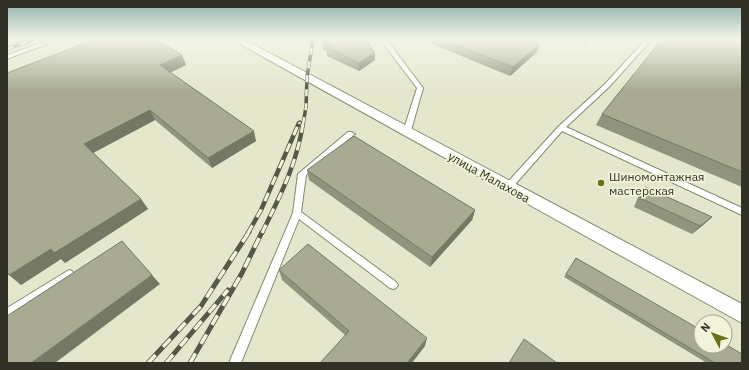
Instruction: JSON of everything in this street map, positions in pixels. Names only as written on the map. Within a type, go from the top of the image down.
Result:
[{"type":"street","name":"улица Малахова","points":[[268,56],[742,314]]},
{"type":"lane","points":[[396,56],[420,88],[407,132]]},
{"type":"lane","points":[[508,187],[561,128],[594,100],[634,56]]},
{"type":"lane","points":[[561,128],[742,212]]},
{"type":"lane","points":[[235,363],[297,213],[302,174],[351,134]]},
{"type":"lane","points":[[297,213],[393,285]]},
{"type":"lane","points":[[7,314],[69,274]]},
{"type":"building","points":[[51,56],[179,56],[160,65],[254,131],[208,158],[150,110],[84,144],[141,199],[54,253],[51,249],[9,275],[7,272],[7,73]]},
{"type":"building","points":[[346,56],[369,56],[359,63]]},
{"type":"building","points":[[485,56],[526,56],[513,67]]},
{"type":"building","points":[[648,56],[742,56],[742,172],[602,114]]},
{"type":"building","points":[[354,136],[475,210],[432,257],[307,170]]},
{"type":"building","points":[[645,187],[712,217],[700,226],[640,198]]},
{"type":"building","points":[[122,241],[152,275],[31,363],[8,363],[7,316]]},
{"type":"building","points":[[308,244],[427,338],[407,363],[320,363],[349,331],[279,270]]},
{"type":"building","points":[[576,258],[693,325],[693,350],[566,274]]},
{"type":"building","points":[[524,339],[557,363],[509,363]]},
{"type":"building","points":[[733,349],[742,354],[742,363],[715,363],[700,354],[733,354]]},
{"type":"railway","points":[[303,124],[310,56]]},
{"type":"railway","points":[[248,233],[261,210],[299,123]]},
{"type":"railway","points":[[262,233],[292,166],[297,152],[303,123]]},
{"type":"railway","points":[[148,363],[201,306],[249,232]]},
{"type":"railway","points":[[190,363],[242,273],[262,232]]},
{"type":"railway","points":[[166,363],[228,290]]},
{"type":"place","name":"Шиномонтажная мастерская","points":[[601,183]]}]
